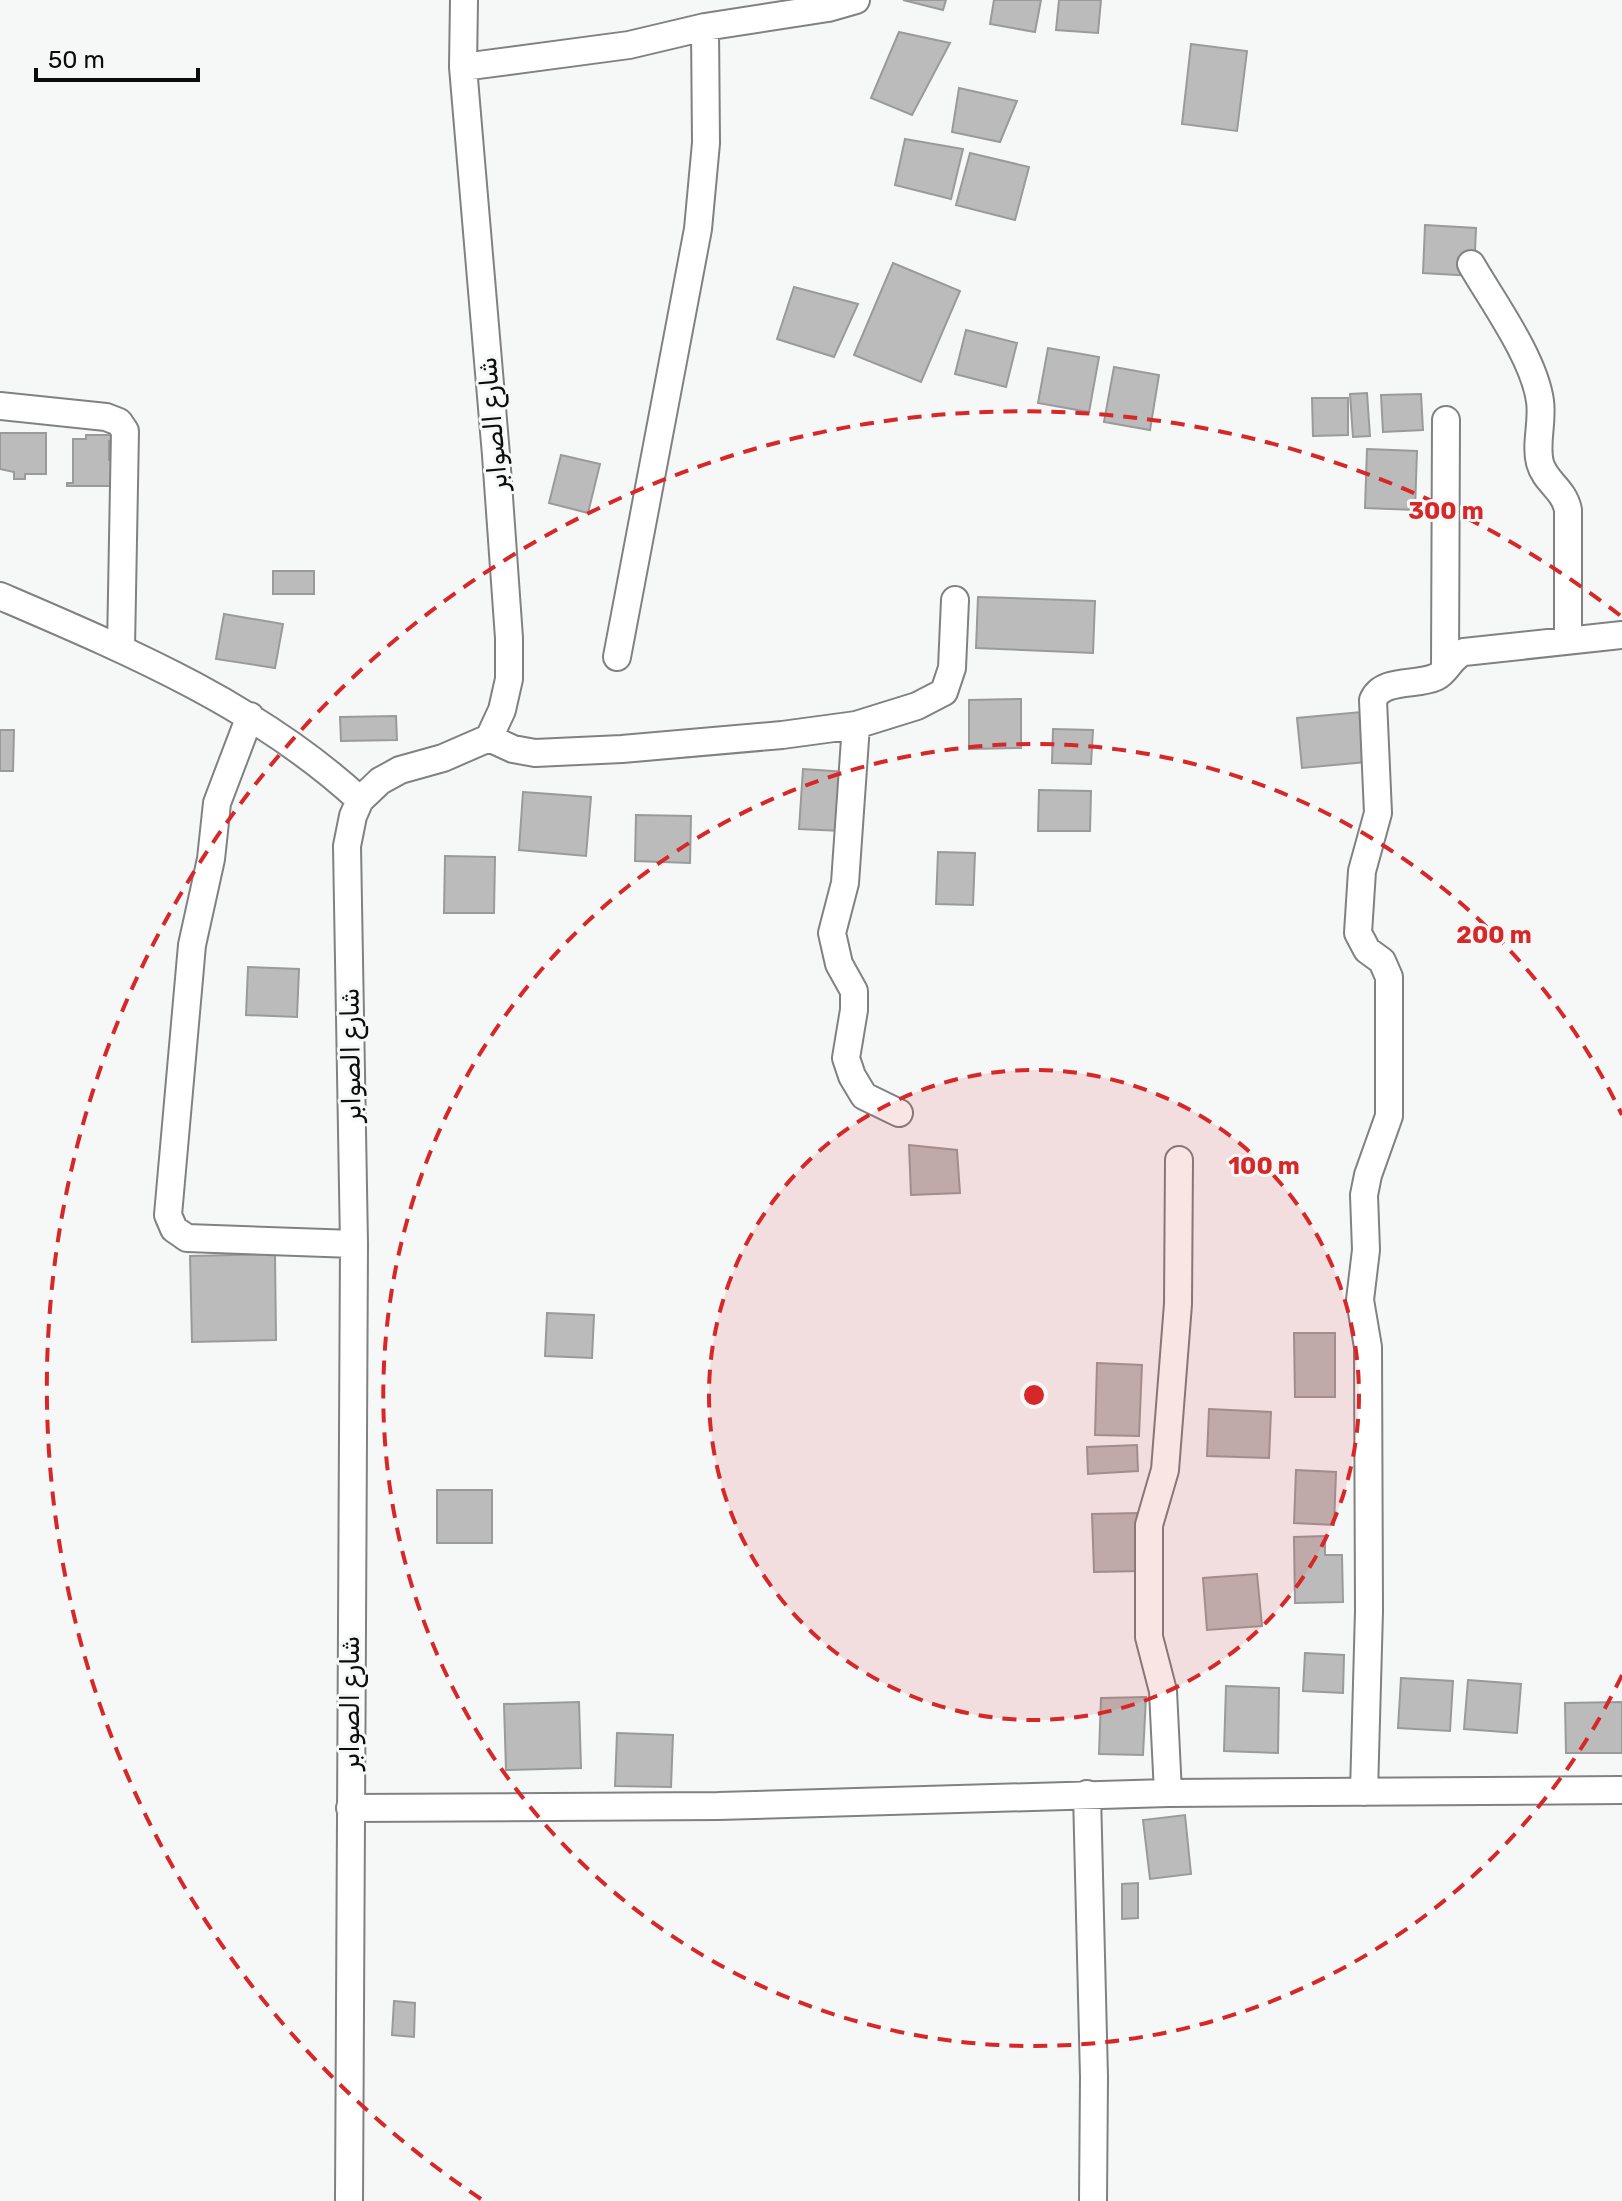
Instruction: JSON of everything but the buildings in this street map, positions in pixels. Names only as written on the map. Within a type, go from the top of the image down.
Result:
[{"type":"street","name":"شارع الصوابر","points":[[464,0],[463,67],[509,638],[507,689],[502,710],[489,738]]},
{"type":"street","points":[[463,67],[616,47],[705,27],[828,8],[856,0]]},
{"type":"street","points":[[617,657],[698,229],[706,143],[705,27]]},
{"type":"street","points":[[1471,264],[1535,378],[1542,422],[1539,458],[1542,470],[1562,493],[1568,510],[1568,640]]},
{"type":"street","points":[[0,406],[106,417],[119,422],[125,431],[121,648]]},
{"type":"street","points":[[1445,669],[1446,420]]},
{"type":"street","points":[[0,596],[121,648],[250,716],[307,755],[360,800],[380,781],[400,770],[443,758],[489,738],[513,749],[535,753],[681,744],[856,725],[917,706],[944,692],[952,668],[955,600]]},
{"type":"street","points":[[1364,1792],[1369,1611],[1368,1335],[1360,1300],[1366,1250],[1364,1195],[1389,1116],[1390,1087],[1389,977],[1382,961],[1367,950],[1358,933],[1359,891],[1366,851],[1378,813],[1375,695],[1383,688],[1435,677],[1454,657],[1464,652],[1622,635]]},
{"type":"street","points":[[250,716],[217,803],[211,859],[192,945],[168,1215],[174,1229],[187,1238],[354,1244]]},
{"type":"street","points":[[856,725],[845,883],[832,933],[839,964],[854,991],[846,1058],[852,1076],[864,1096],[899,1113]]},
{"type":"street","name":"شارع الصوابر","points":[[349,2201],[354,1244],[347,846],[360,800]]},
{"type":"street","points":[[1168,1793],[1165,1703],[1149,1637],[1149,1525],[1165,1470],[1178,1304],[1179,1160]]},
{"type":"street","points":[[350,1808],[718,1806],[1087,1794],[1622,1790]]},
{"type":"street","points":[[1087,1794],[1094,2077],[1093,2201]]}]
